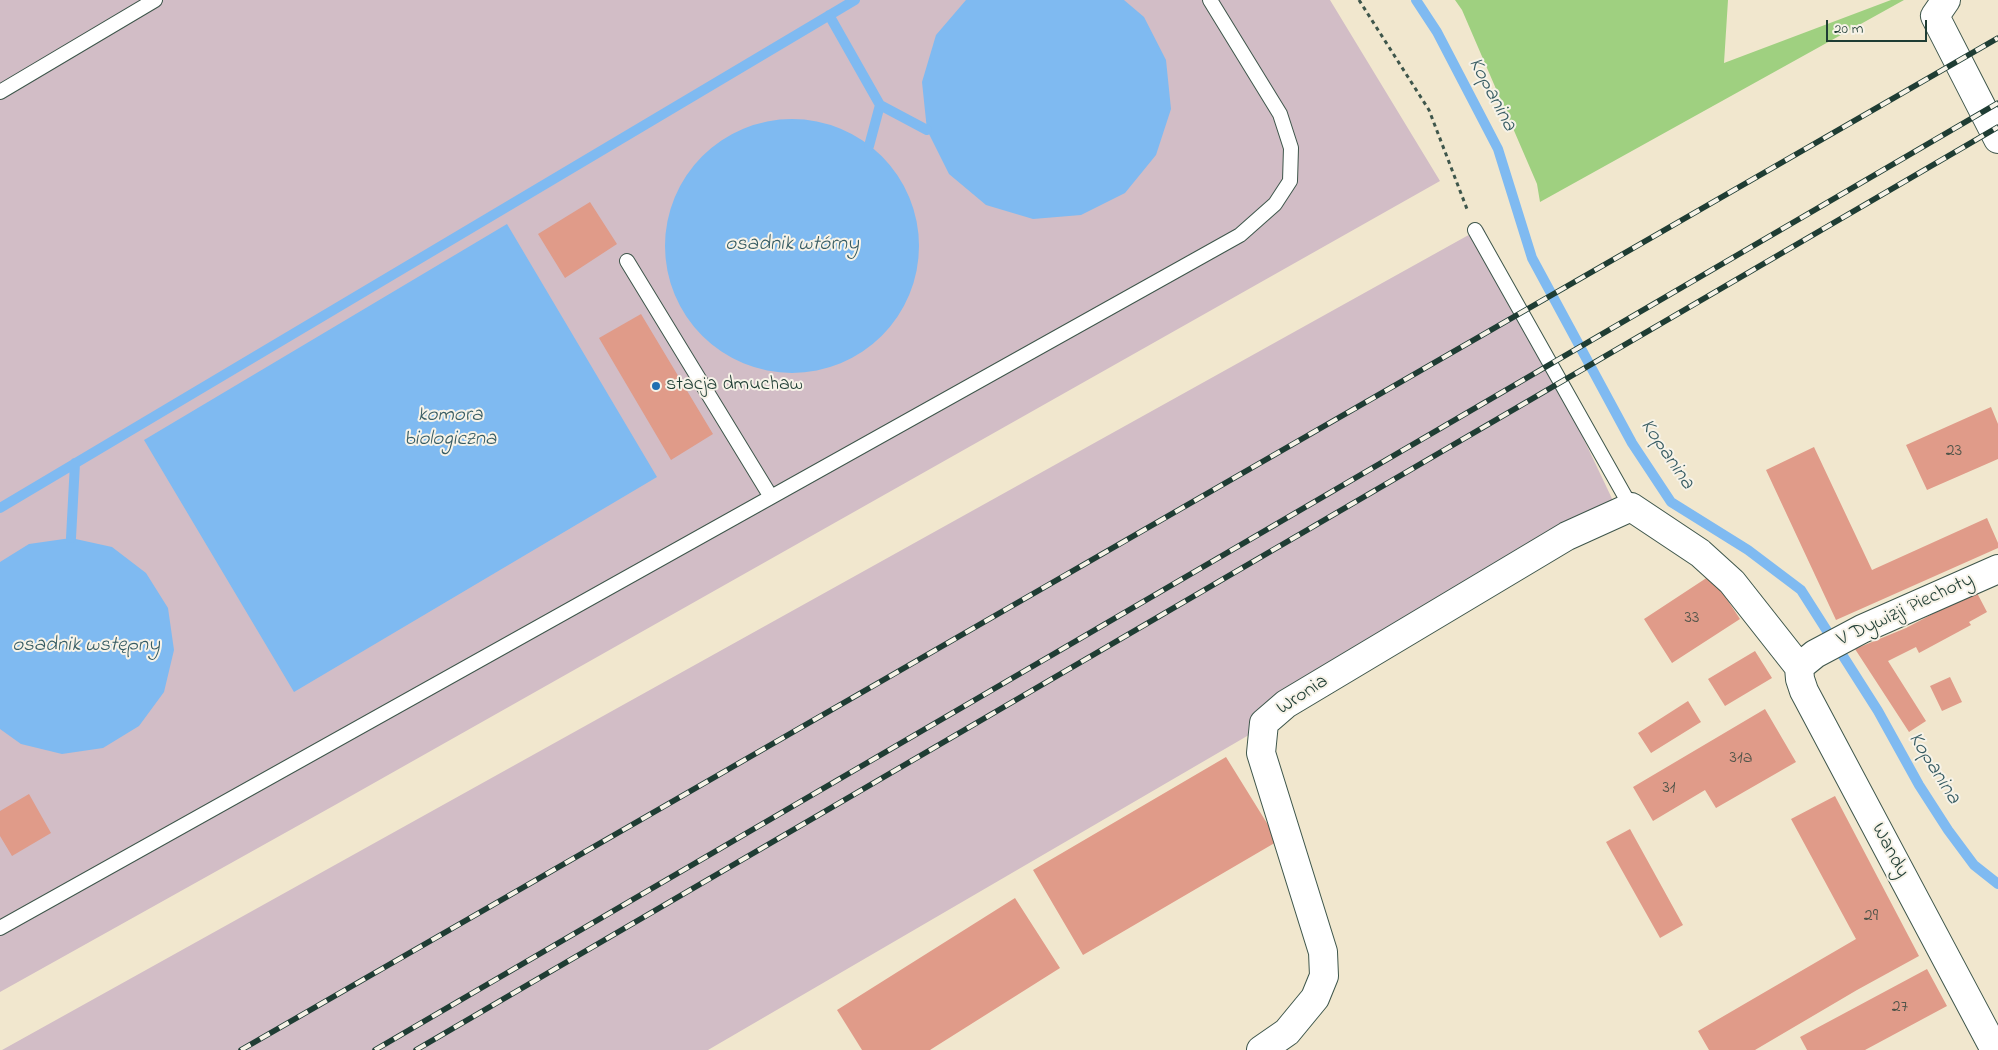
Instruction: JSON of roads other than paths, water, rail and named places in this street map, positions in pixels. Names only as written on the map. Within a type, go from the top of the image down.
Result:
[{"type":"street","points":[[1946,0],[1935,16],[1998,139]]},
{"type":"street","points":[[1631,506],[1700,553],[1732,582],[1807,660]]},
{"type":"street","name":"Wronia","points":[[1261,1050],[1287,1032],[1315,998],[1324,976],[1323,952],[1261,753],[1264,723],[1286,704],[1559,541],[1631,506]]},
{"type":"street","name":"V Dywizji Piechoty","points":[[1807,660],[1862,629],[1998,569]]},
{"type":"street","name":"Wandy","points":[[1807,660],[1800,680],[1804,691],[1994,1050]]},
{"type":"lane","points":[[0,92],[155,0]]},
{"type":"lane","points":[[0,928],[1240,235],[1275,204],[1290,181],[1291,148],[1280,114],[1210,0]]},
{"type":"lane","points":[[1476,230],[1631,506]]},
{"type":"lane","points":[[627,261],[771,497]]},
{"type":"water","points":[[966,0],[1124,0],[1144,17],[1166,60],[1171,109],[1156,155],[1125,193],[1081,215],[1033,219],[986,205],[949,174],[927,130],[922,82],[936,35]]},
{"type":"water","name":"osadnik wtórny","points":[[780,119],[804,119],[841,128],[863,140],[882,156],[898,175],[910,197],[917,221],[919,246],[917,271],[910,295],[898,317],[882,336],[863,352],[841,364],[804,373],[780,373],[743,364],[721,352],[694,327],[674,295],[670,283],[665,258],[665,234],[674,197],[686,175],[711,148],[743,128],[755,124]]},
{"type":"water","name":"komora biologiczna","points":[[507,224],[657,477],[294,692],[144,440]]},
{"type":"water","name":"osadnik wstępny","points":[[71,538],[112,547],[146,573],[168,608],[174,650],[164,692],[139,726],[103,748],[62,754],[21,744],[0,729],[0,562],[29,544]]},
{"type":"waterway","points":[[0,508],[855,0]]},
{"type":"waterway","name":"Kopanina","points":[[1416,0],[1437,32],[1498,149],[1532,258],[1632,443],[1671,502],[1748,550],[1801,590],[1878,711],[1919,785],[1948,830],[1974,865],[1998,884]]},
{"type":"waterway","points":[[829,15],[880,105],[869,146]]},
{"type":"waterway","points":[[880,105],[927,130]]},
{"type":"waterway","points":[[71,538],[75,463]]},
{"type":"railway","points":[[241,1050],[1998,38]]},
{"type":"railway","points":[[375,1050],[1998,103]]},
{"type":"railway","points":[[416,1050],[1998,127]]},
{"type":"place","name":"stacja dmuchaw","points":[[656,386]]}]
